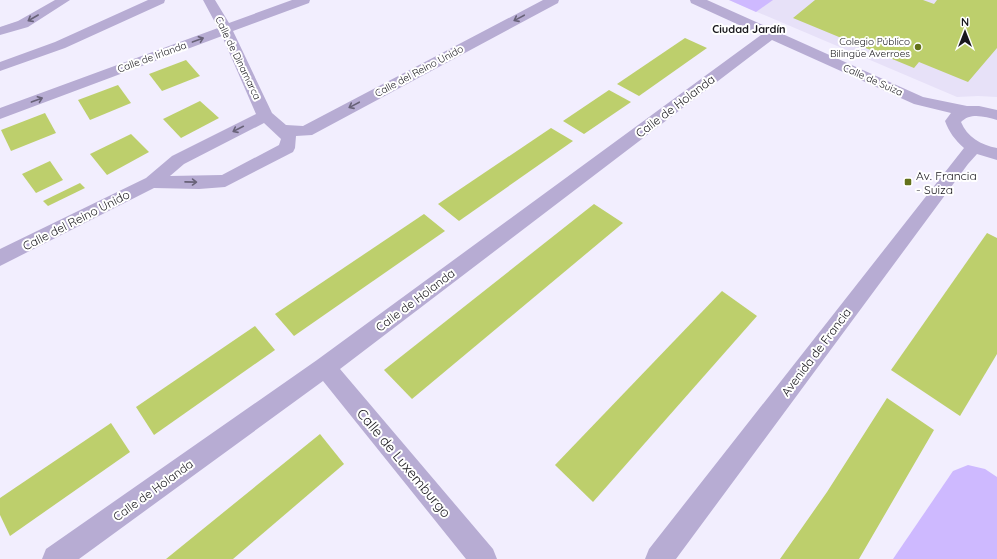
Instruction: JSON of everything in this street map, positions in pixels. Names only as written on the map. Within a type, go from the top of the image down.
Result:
[{"type":"street","points":[[0,31],[22,24],[64,0]]},
{"type":"street","points":[[0,67],[60,45],[159,0]]},
{"type":"street","name":"Calle de Dinamarca","points":[[209,0],[232,41],[265,116]]},
{"type":"street","name":"Calle de Irlanda","points":[[0,114],[304,0]]},
{"type":"street","name":"Calle del Reino Unido","points":[[282,130],[306,131],[553,0]]},
{"type":"street","name":"Calle de Suiza","points":[[696,0],[770,35],[919,101]]},
{"type":"street","name":"Calle de Holanda","points":[[56,559],[324,367],[770,35]]},
{"type":"street","points":[[919,101],[966,111],[981,111],[997,115]]},
{"type":"street","points":[[919,101],[974,147],[997,154]]},
{"type":"street","points":[[955,130],[953,121],[956,115],[966,111]]},
{"type":"street","points":[[265,116],[282,130]]},
{"type":"street","name":"Calle del Reino Unido","points":[[0,258],[152,182],[178,160],[265,116]]},
{"type":"street","name":"Calle del Reino Unido","points":[[152,182],[199,183],[224,181],[287,148],[289,138],[282,130]]},
{"type":"street","name":"Avenida de Francia","points":[[659,559],[962,160],[974,147]]},
{"type":"street","name":"Calle de Luxemburgo","points":[[324,367],[483,559]]},
{"type":"shaded area","name":"Colegio Público Bilingüe Averroes","points":[[729,0],[997,0],[997,97],[957,97]]},
{"type":"shaded area","points":[[729,0],[773,0],[756,12]]},
{"type":"shaded area","points":[[968,465],[985,469],[997,477],[997,559],[893,559],[953,471]]},
{"type":"building","name":"Colegio Público Bilingüe Averroes","points":[[815,0],[923,0],[934,4],[937,0],[997,0],[997,48],[968,82],[919,62],[914,68],[793,18]]},
{"type":"building","points":[[685,38],[707,48],[639,96],[617,84]]},
{"type":"building","points":[[186,60],[200,76],[162,91],[149,74]]},
{"type":"building","points":[[118,85],[131,103],[90,120],[78,100]]},
{"type":"building","points":[[609,90],[631,102],[584,134],[563,121]]},
{"type":"building","points":[[200,101],[219,118],[181,138],[163,119]]},
{"type":"building","points":[[45,113],[56,133],[11,151],[1,130]]},
{"type":"building","points":[[551,128],[573,141],[459,221],[438,204]]},
{"type":"building","points":[[131,134],[149,152],[107,175],[90,154]]},
{"type":"building","points":[[50,161],[63,180],[36,193],[22,174]]},
{"type":"building","points":[[80,183],[85,188],[48,206],[43,201]]},
{"type":"building","points":[[594,204],[623,223],[412,399],[384,370]]},
{"type":"building","points":[[424,214],[445,231],[294,336],[275,314]]},
{"type":"building","points":[[987,233],[997,238],[997,354],[960,416],[891,370]]},
{"type":"building","points":[[722,291],[757,316],[593,502],[555,465]]},
{"type":"building","points":[[255,326],[275,350],[154,435],[136,407]]},
{"type":"building","points":[[887,398],[934,430],[859,559],[780,559],[827,492]]},
{"type":"building","points":[[111,423],[130,452],[10,536],[0,515],[0,498]]},
{"type":"building","points":[[320,434],[344,464],[233,559],[166,559]]},
{"type":"place","name":"Colegio Público Bilingüe Averroes","points":[[918,47]]},
{"type":"place","name":"Av. Francia - Suiza","points":[[908,182]]},
{"type":"district","name":"Ciudad Jardín","points":[[749,29]]}]
